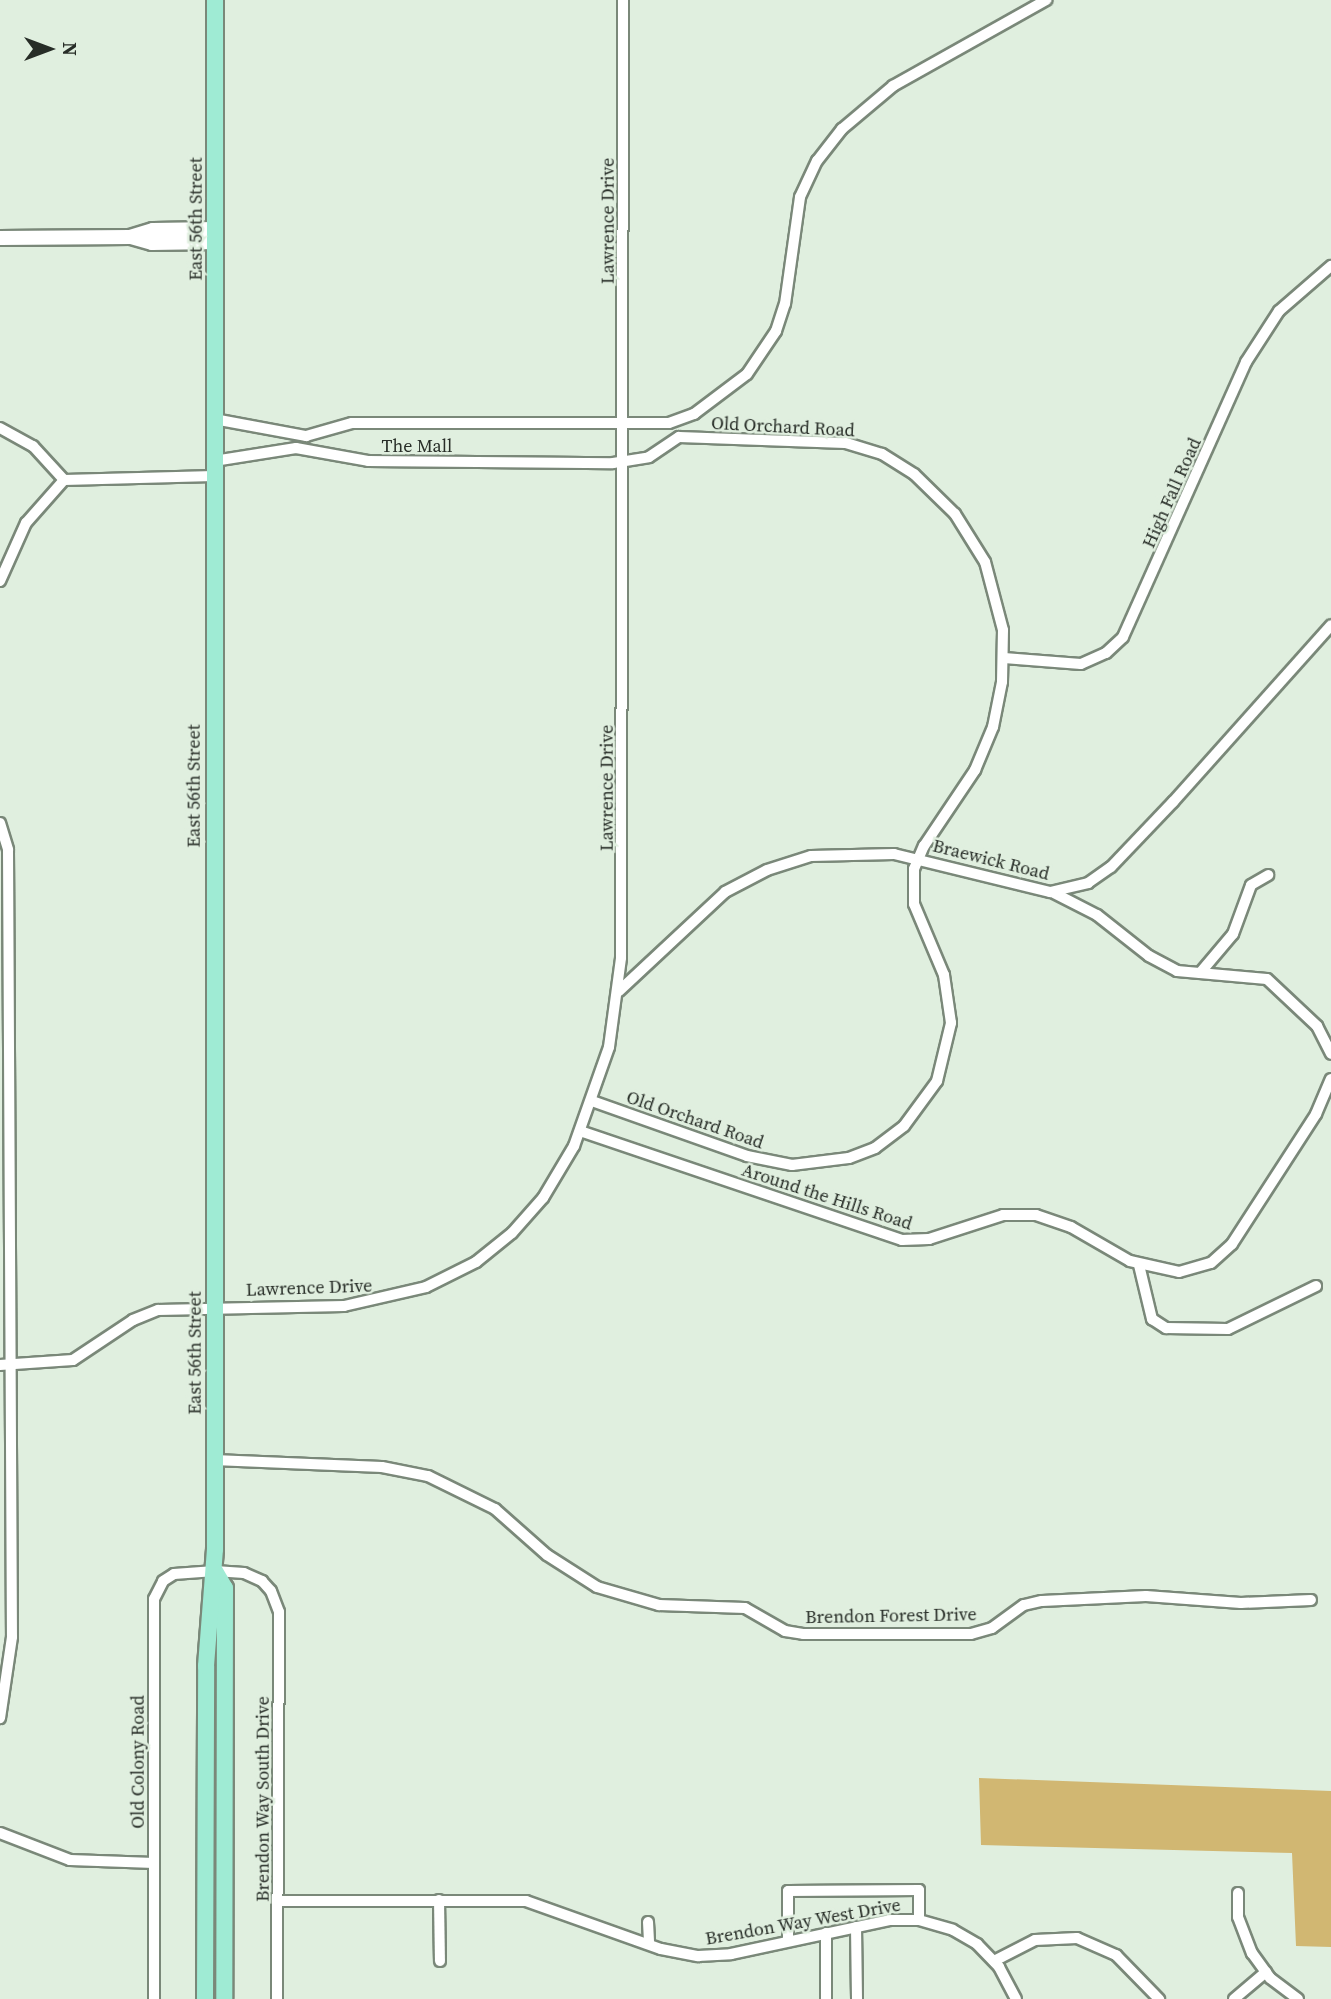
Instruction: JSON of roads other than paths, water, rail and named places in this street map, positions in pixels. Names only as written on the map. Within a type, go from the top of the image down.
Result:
[{"type":"main road","name":"East 56th Street","points":[[205,1999],[206,1666],[215,1571],[215,0]]},
{"type":"main road","points":[[0,238],[130,237],[153,230],[215,236]]},
{"type":"main road","name":"East 56th Street","points":[[215,1571],[225,1588],[224,1999]]},
{"type":"street","name":"Lawrence Drive","points":[[4,1365],[73,1360],[145,1314],[215,1306],[358,1304],[400,1296],[443,1280],[487,1254],[525,1219],[554,1182],[580,1131],[592,1101],[619,991],[623,0]]},
{"type":"street","points":[[623,462],[657,454],[678,437],[676,423],[722,396],[766,348],[785,304],[802,192],[817,161],[842,129],[893,86],[1046,0]]},
{"type":"street","name":"High Fall Road","points":[[1004,658],[1081,664],[1098,658],[1124,637],[1258,342],[1285,304],[1331,266]]},
{"type":"street","name":"The Mall","points":[[215,419],[274,433],[301,436],[352,423],[676,423]]},
{"type":"street","points":[[0,428],[33,446],[64,480],[26,523],[0,581]]},
{"type":"street","points":[[273,451],[274,433]]},
{"type":"street","points":[[301,436],[301,448]]},
{"type":"street","name":"Old Orchard Road","points":[[592,1101],[747,1156],[783,1164],[849,1158],[898,1132],[937,1081],[951,1023],[947,985],[914,904],[912,877],[918,858],[983,753],[998,704],[1004,658],[997,598],[974,541],[940,496],[903,466],[845,443],[678,437]]},
{"type":"street","name":"The Mall","points":[[64,480],[214,468],[273,451],[301,448],[368,461],[623,462]]},
{"type":"street","name":"Braewick Road","points":[[619,991],[706,907],[767,870],[839,852],[918,858],[1050,892],[1088,883],[1111,867],[1331,625]]},
{"type":"street","points":[[0,823],[8,850],[4,984],[4,1365],[12,1651],[0,1718]]},
{"type":"street","points":[[1200,973],[1233,934],[1251,885],[1268,875]]},
{"type":"street","points":[[1050,892],[1097,915],[1170,968],[1267,979],[1317,1026],[1331,1054]]},
{"type":"street","name":"Around the Hills Road","points":[[580,1131],[898,1239],[926,1240],[1003,1215],[1036,1214],[1067,1224],[1139,1265],[1188,1271],[1226,1251],[1313,1121],[1331,1079]]},
{"type":"street","points":[[1139,1265],[1152,1319],[1166,1328],[1228,1329],[1316,1286]]},
{"type":"street","name":"Brendon Forest Drive","points":[[214,1460],[382,1467],[428,1476],[495,1509],[547,1555],[597,1587],[659,1605],[745,1608],[785,1631],[803,1634],[971,1634],[992,1628],[1024,1605],[1042,1601],[1146,1596],[1241,1603],[1311,1600]]},
{"type":"street","name":"Old Colony Road","points":[[154,1999],[155,1599],[163,1581],[174,1574],[215,1571],[253,1576],[276,1600]]},
{"type":"street","name":"Brendon Way South Drive","points":[[276,1600],[277,1999]]},
{"type":"street","points":[[0,1833],[35,1850],[75,1861],[154,1863]]},
{"type":"street","points":[[788,1941],[788,1891],[919,1890],[919,1920]]},
{"type":"street","points":[[1238,1893],[1245,1940],[1266,1972],[1298,1999]]},
{"type":"street","points":[[439,1900],[440,1961]]},
{"type":"street","name":"Brendon Way West Drive","points":[[278,1901],[439,1900],[539,1903],[649,1944],[707,1956],[856,1927],[919,1920],[961,1934],[994,1961]]},
{"type":"street","points":[[648,1922],[649,1944]]},
{"type":"street","points":[[856,1927],[856,1999]]},
{"type":"street","points":[[826,1933],[826,1999]]},
{"type":"street","points":[[1016,1999],[994,1961],[1030,1942],[1077,1938],[1116,1955],[1159,1999]]},
{"type":"street","points":[[1234,1999],[1266,1972]]}]
